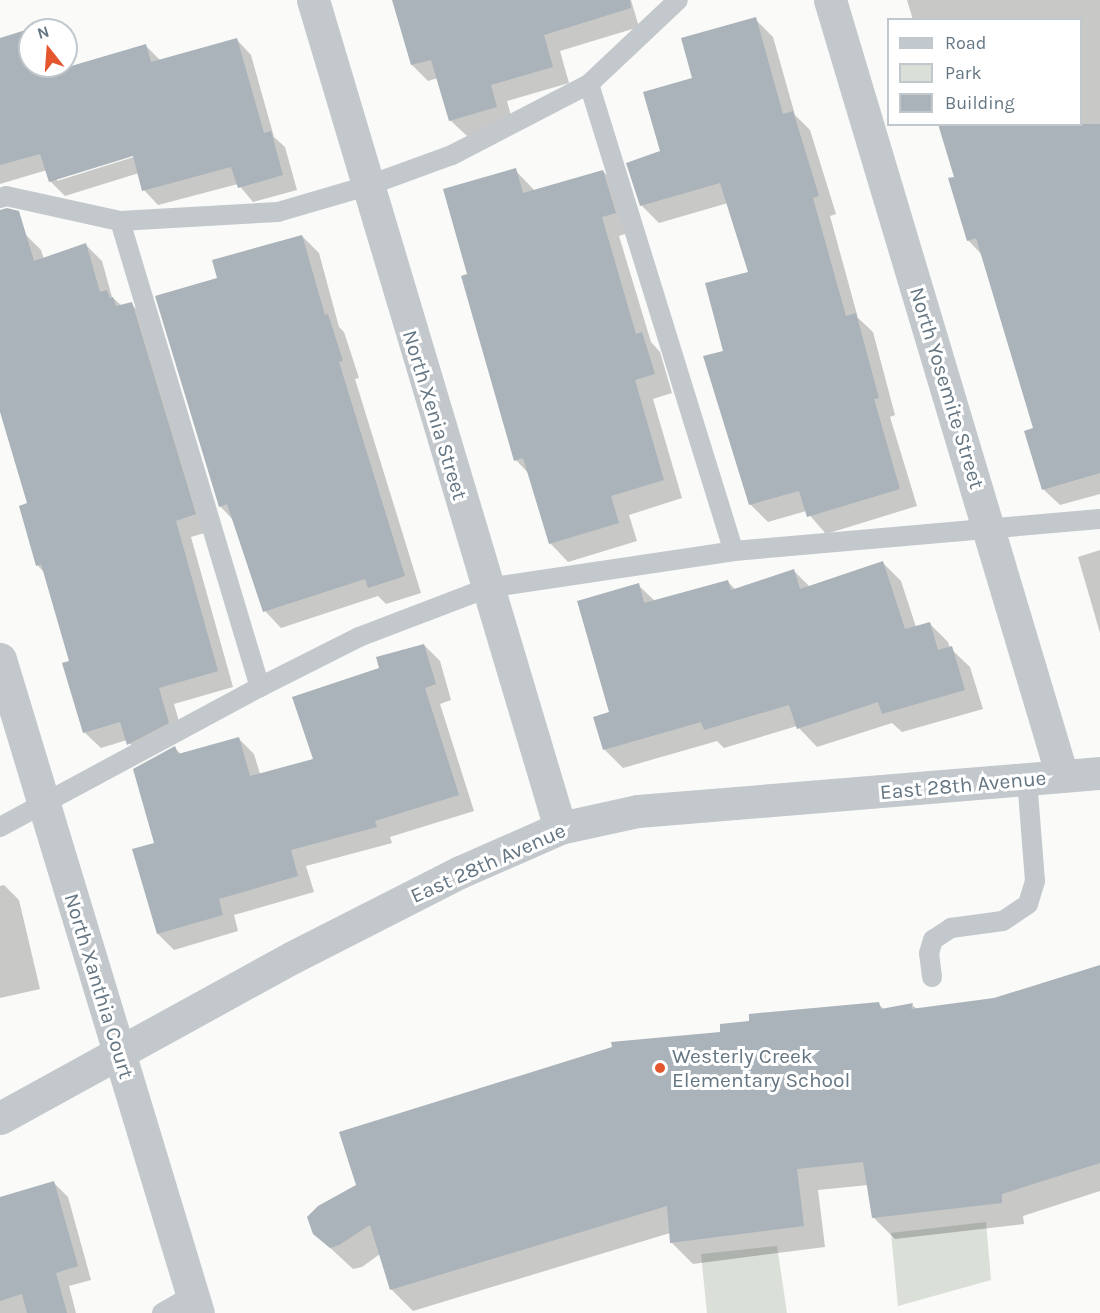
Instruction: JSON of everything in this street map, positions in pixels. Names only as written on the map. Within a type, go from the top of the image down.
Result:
[{"type":"street","name":"North Xenia Street","points":[[313,0],[560,828]]},
{"type":"street","name":"North Yosemite Street","points":[[830,0],[1062,776]]},
{"type":"street","name":"North Xanthia Court","points":[[0,659],[195,1304]]},
{"type":"street","name":"East 28th Avenue","points":[[0,1118],[293,957],[450,877],[560,828],[638,811],[1100,773]]},
{"type":"lane","points":[[0,198],[6,196],[120,221],[278,212],[367,186],[452,155],[589,84],[678,0]]},
{"type":"lane","points":[[589,84],[734,551]]},
{"type":"lane","points":[[120,221],[260,687]]},
{"type":"lane","points":[[0,827],[260,687],[359,638],[487,588],[734,551],[1100,519]]},
{"type":"lane","points":[[932,977],[929,953],[933,940],[951,928],[1003,921],[1028,904],[1035,881],[1027,779]]},
{"type":"lane","points":[[162,1313],[195,1304]]},
{"type":"green space","points":[[986,1222],[991,1280],[898,1306],[891,1233]]},
{"type":"green space","points":[[777,1246],[787,1313],[707,1313],[701,1254]]},
{"type":"building","points":[[392,0],[630,0],[631,8],[544,35],[553,67],[491,85],[497,107],[449,121],[431,60],[411,65]]},
{"type":"building","points":[[756,17],[783,114],[793,111],[819,196],[813,198],[846,316],[856,313],[879,398],[874,399],[900,489],[807,517],[799,491],[749,505],[703,356],[723,351],[705,283],[748,272],[720,183],[640,206],[626,163],[660,151],[643,92],[692,78],[681,38]]},
{"type":"building","points":[[18,32],[18,78],[78,78],[78,64],[146,44],[151,62],[237,38],[264,133],[271,131],[283,175],[238,188],[231,167],[142,191],[133,156],[49,182],[40,154],[0,165],[0,38]]},
{"type":"building","points":[[1100,124],[1100,473],[1042,490],[1024,431],[1033,428],[976,238],[967,241],[948,178],[954,177],[939,126]]},
{"type":"building","points":[[516,168],[523,193],[603,170],[616,213],[602,217],[636,334],[642,332],[655,374],[635,380],[664,480],[611,496],[619,523],[549,544],[523,458],[514,461],[461,276],[467,274],[443,189]]},
{"type":"building","points":[[7,208],[19,211],[34,261],[86,243],[100,292],[107,290],[116,306],[132,302],[196,514],[176,521],[218,671],[159,688],[169,723],[127,745],[120,722],[83,733],[62,663],[69,661],[41,564],[36,566],[19,506],[27,503],[0,412],[0,210]]},
{"type":"building","points":[[302,235],[325,315],[328,314],[343,361],[339,362],[405,576],[368,588],[365,579],[263,612],[227,504],[219,507],[155,296],[217,278],[212,260]]},
{"type":"building","points":[[883,561],[905,629],[930,622],[938,650],[952,646],[965,690],[882,714],[878,702],[797,729],[789,705],[704,730],[701,722],[603,750],[593,717],[609,712],[577,601],[639,583],[644,603],[728,580],[731,590],[794,569],[800,589]]},
{"type":"building","points":[[424,644],[436,684],[425,688],[459,795],[375,821],[377,827],[291,850],[298,876],[219,899],[223,915],[157,934],[132,849],[154,843],[133,769],[175,746],[178,754],[239,737],[250,776],[313,759],[292,697],[379,668],[376,657]]},
{"type":"building","points":[[1100,965],[1100,1163],[1002,1194],[1002,1203],[872,1218],[863,1162],[797,1169],[804,1226],[670,1243],[667,1206],[390,1290],[370,1225],[339,1245],[330,1248],[313,1234],[307,1217],[318,1206],[356,1185],[339,1132],[612,1047],[611,1042],[720,1032],[720,1024],[749,1021],[749,1014],[879,1002],[881,1009],[913,1003],[911,1009],[994,998]]},
{"type":"building","points":[[54,1181],[78,1266],[56,1273],[67,1313],[27,1313],[22,1294],[0,1301],[0,1197]]},
{"type":"place","name":"Westerly Creek Elementary School","points":[[660,1068]]}]
